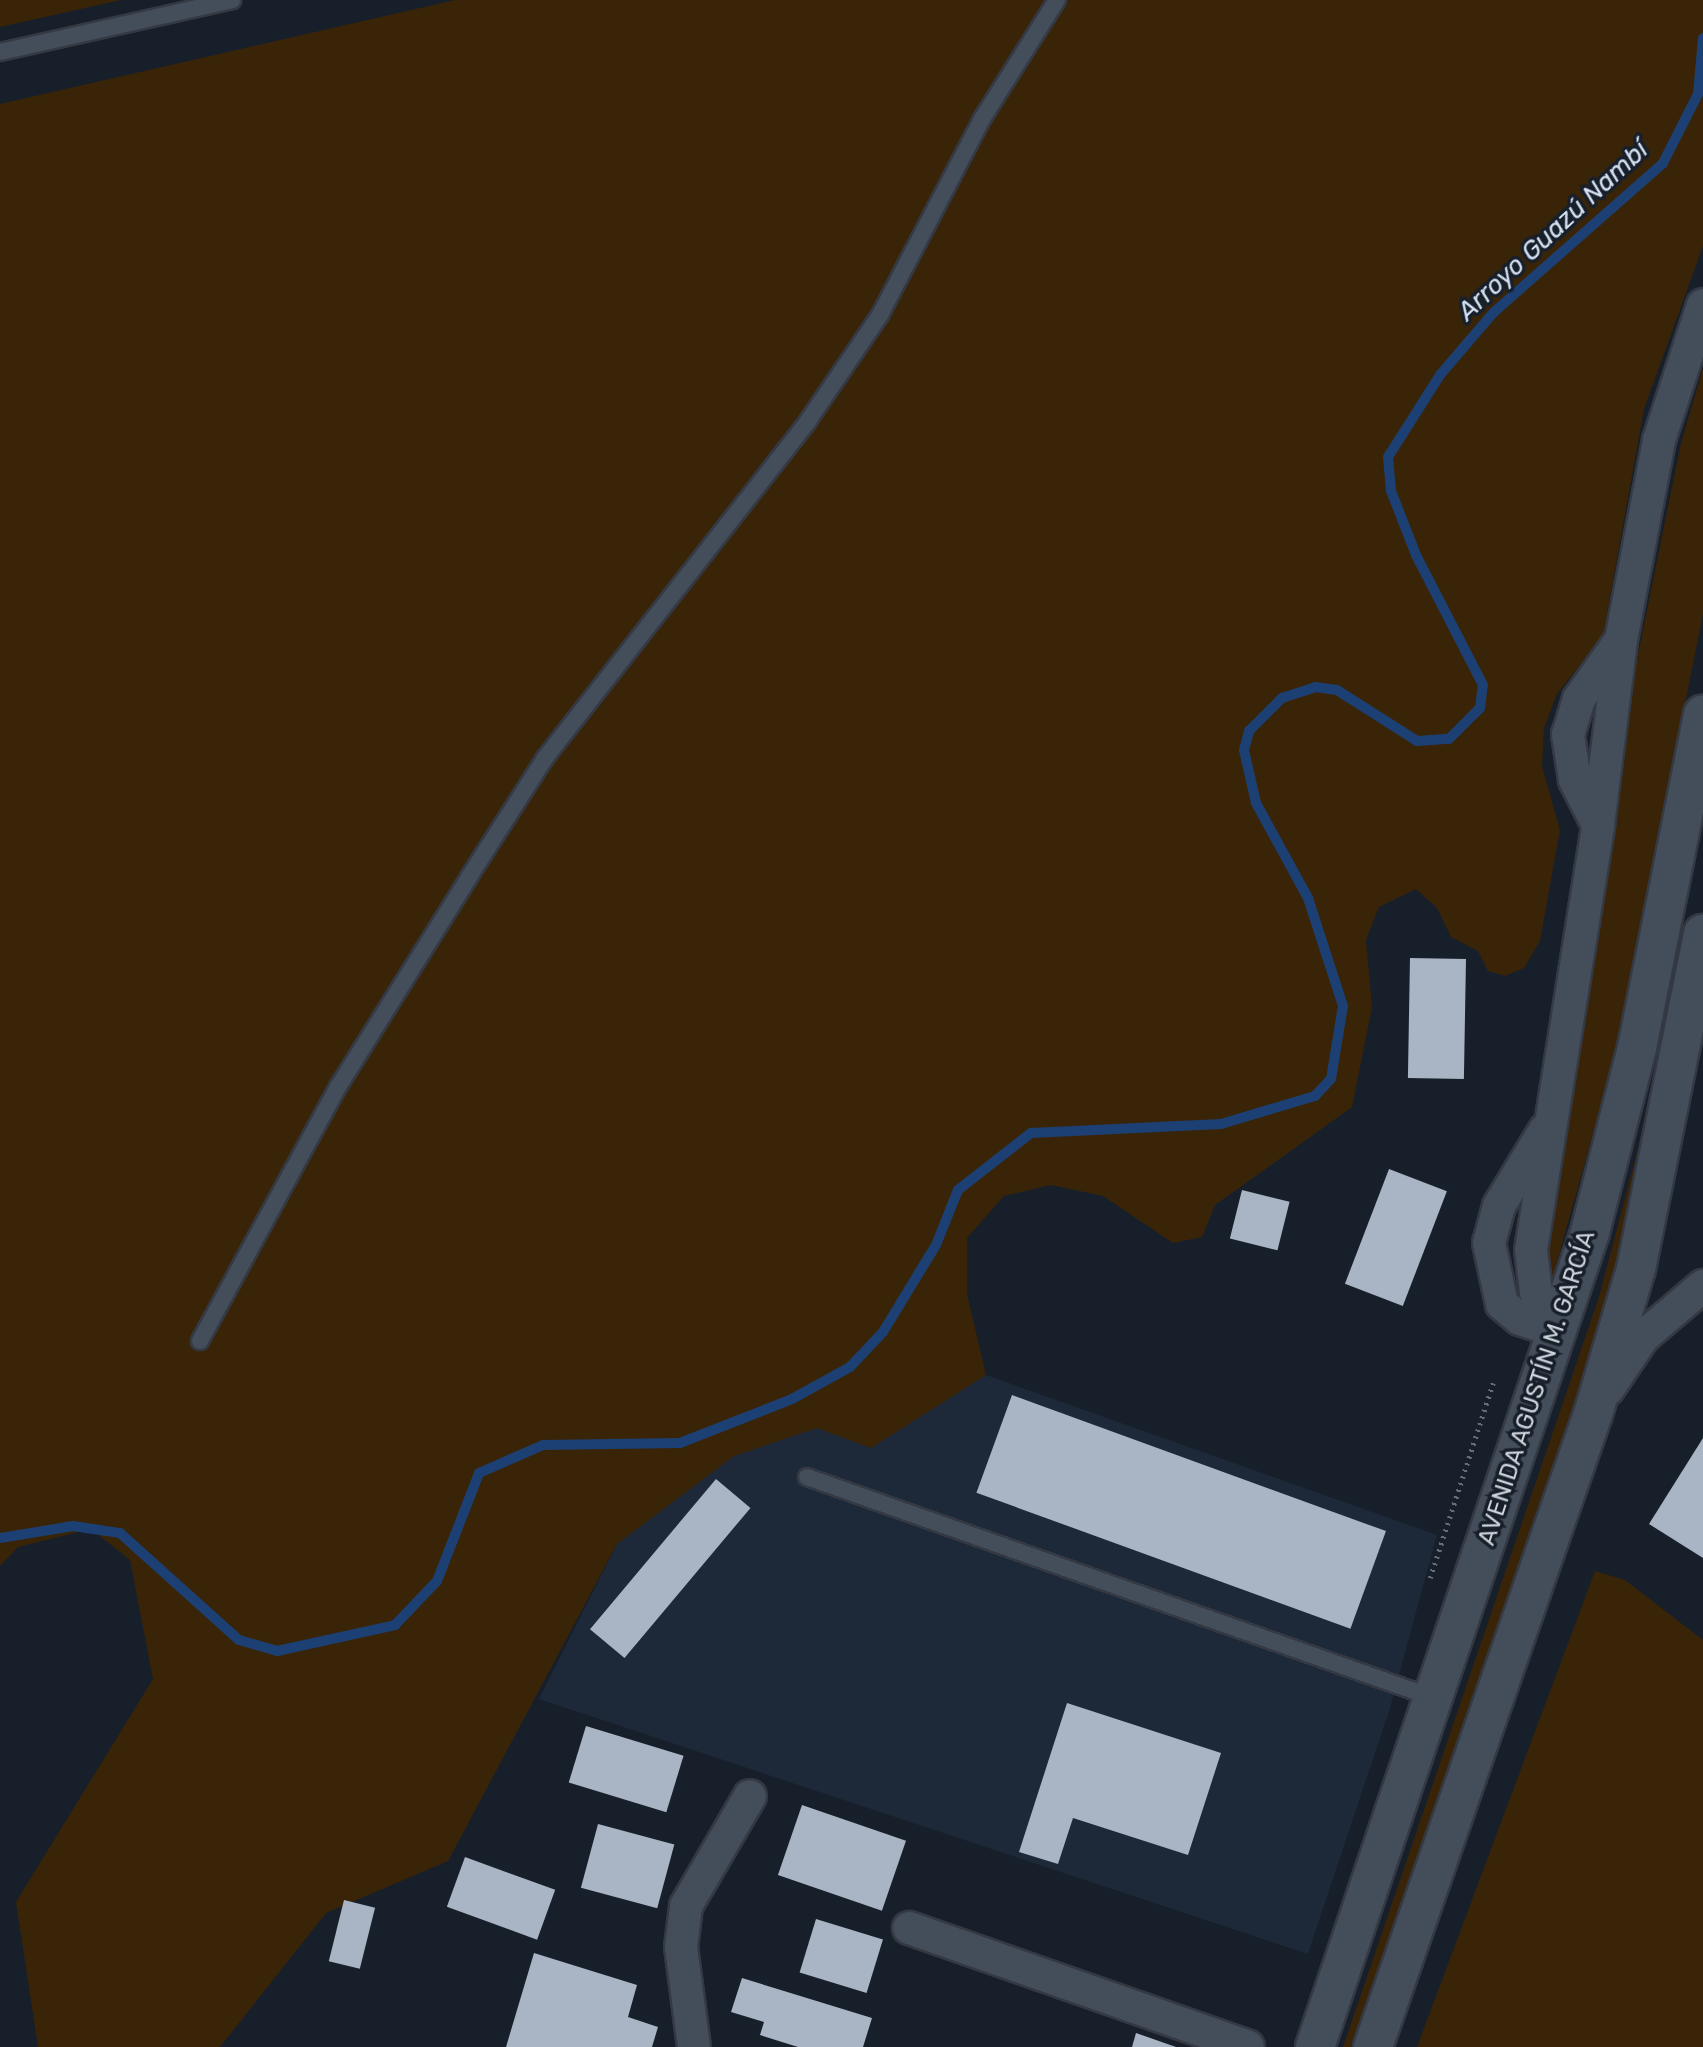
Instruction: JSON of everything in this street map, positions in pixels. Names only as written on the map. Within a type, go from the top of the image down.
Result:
[{"type":"main road","name":"AVENIDA AGUSTÍN M. GARCÍA","points":[[1315,2047],[1559,1332],[1637,1048],[1703,714]]},
{"type":"main road","points":[[1373,2047],[1593,1414],[1636,1269],[1703,934]]},
{"type":"street","points":[[1559,1332],[1536,1292],[1531,1250],[1546,1129],[1598,825],[1575,780],[1567,735],[1579,699],[1620,640],[1659,440],[1703,304]]},
{"type":"street","points":[[1546,1129],[1499,1206],[1489,1243],[1502,1304],[1520,1319],[1559,1332]]},
{"type":"street","points":[[1593,1414],[1643,1337],[1702,1285]]},
{"type":"street","points":[[694,2047],[682,1922],[720,1842],[750,1797]]},
{"type":"street","points":[[909,1928],[1248,2047]]},
{"type":"lane","points":[[0,52],[232,0]]},
{"type":"lane","points":[[200,1341],[338,1087],[545,758],[808,421],[880,315],[982,119],[1057,0]]},
{"type":"lane","points":[[807,1477],[1434,1698]]},
{"type":"shaded area","points":[[0,0],[121,0],[0,27]]},
{"type":"shaded area","points":[[455,0],[1703,0],[1703,246],[1644,409],[1603,636],[1557,694],[1544,728],[1542,766],[1560,830],[1540,941],[1524,968],[1505,976],[1488,971],[1478,951],[1451,937],[1437,908],[1416,889],[1379,907],[1366,940],[1372,1007],[1352,1107],[1215,1205],[1202,1237],[1173,1243],[1103,1196],[1051,1185],[1004,1196],[967,1238],[967,1294],[986,1375],[871,1448],[817,1428],[734,1456],[617,1544],[448,1861],[326,1913],[220,2047],[38,2047],[16,1902],[153,1679],[130,1560],[91,1529],[18,1547],[0,1566],[0,104]]},
{"type":"shaded area","points":[[1703,368],[1703,614],[1614,1059],[1551,1283],[1546,1270],[1636,664],[1681,443]]},
{"type":"shaded area","points":[[1678,997],[1612,1299],[1358,2047],[1343,2047],[1599,1297]]},
{"type":"shaded area","points":[[986,1375],[1437,1535],[1390,1708],[1308,1954],[539,1699],[617,1544],[734,1456],[817,1428],[871,1448]]},
{"type":"shaded area","points":[[1595,1571],[1625,1580],[1703,1640],[1703,2047],[1417,2047]]},
{"type":"building","points":[[1410,958],[1466,959],[1464,1079],[1408,1078]]},
{"type":"building","points":[[1389,1169],[1447,1191],[1403,1306],[1345,1284]]},
{"type":"building","points":[[1242,1190],[1290,1202],[1277,1250],[1230,1239]]},
{"type":"building","points":[[1012,1395],[1386,1531],[1350,1629],[976,1493]]},
{"type":"building","points":[[1703,1438],[1703,1558],[1649,1524]]},
{"type":"building","points":[[716,1479],[750,1508],[624,1658],[590,1629]]},
{"type":"building","points":[[1067,1703],[1221,1753],[1188,1855],[1073,1818],[1058,1864],[1019,1852]]},
{"type":"building","points":[[586,1726],[684,1756],[666,1812],[569,1782]]},
{"type":"building","points":[[802,1805],[906,1841],[882,1911],[778,1875]]},
{"type":"building","points":[[598,1824],[674,1844],[657,1908],[581,1888]]},
{"type":"building","points":[[465,1857],[555,1890],[537,1940],[447,1907]]},
{"type":"building","points":[[344,1900],[375,1908],[360,1969],[329,1961]]},
{"type":"building","points":[[816,1919],[883,1939],[867,1993],[800,1973]]},
{"type":"building","points":[[534,1953],[637,1985],[628,2017],[658,2027],[652,2047],[506,2047]]},
{"type":"building","points":[[742,1978],[872,2018],[863,2047],[798,2047],[760,2035],[764,2022],[731,2012]]},
{"type":"building","points":[[1136,2033],[1176,2047],[1132,2047]]},
{"type":"waterway","name":"Arroyo Guazú Nambí","points":[[0,1538],[73,1526],[120,1533],[239,1640],[277,1651],[395,1625],[437,1581],[479,1473],[543,1445],[680,1443],[792,1399],[850,1367],[883,1332],[936,1245],[958,1190],[1031,1133],[1221,1124],[1315,1096],[1331,1079],[1343,1006],[1308,898],[1256,803],[1244,750],[1249,731],[1282,698],[1315,687],[1337,690],[1417,741],[1449,739],[1480,708],[1483,685],[1416,555],[1391,491],[1388,457],[1440,375],[1493,313],[1663,163],[1698,94],[1703,38]]}]
